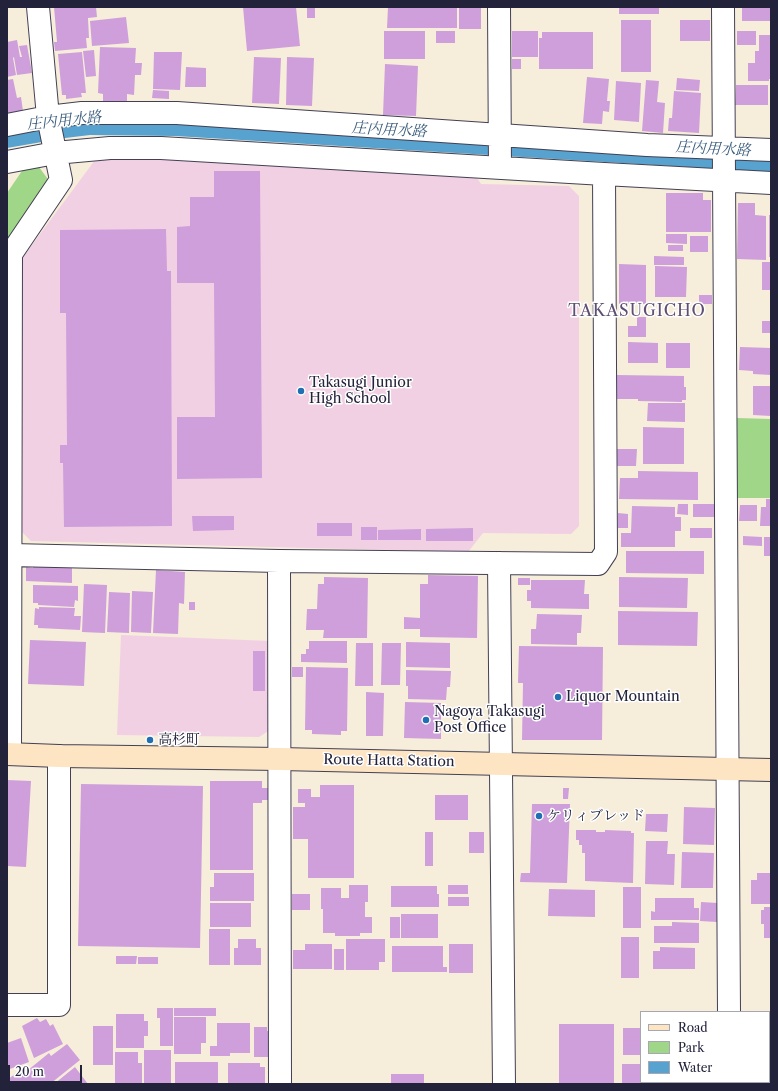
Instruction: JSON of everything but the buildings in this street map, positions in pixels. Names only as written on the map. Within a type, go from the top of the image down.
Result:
[{"type":"main road","name":"Route Hatta Station","points":[[8,754],[771,770]]},
{"type":"street","points":[[8,754],[11,254],[61,180],[52,135],[38,7]]},
{"type":"street","points":[[499,7],[499,150]]},
{"type":"street","points":[[723,7],[729,1011]]},
{"type":"street","points":[[7,162],[52,135],[82,113],[177,113],[499,150],[604,174],[724,164],[771,150]]},
{"type":"street","points":[[7,125],[110,148],[499,150],[647,145],[724,164],[771,183]]},
{"type":"street","points":[[10,556],[598,564],[606,552],[604,174]]},
{"type":"street","points":[[279,560],[280,1084]]},
{"type":"street","points":[[499,563],[504,1084]]},
{"type":"street","points":[[7,1005],[59,1005],[59,756]]},
{"type":"shaded area","name":"Takasugi Junior High School","points":[[98,156],[473,172],[481,184],[569,186],[579,196],[579,526],[571,534],[483,533],[468,552],[31,541],[21,531],[23,257]]},
{"type":"shaded area","points":[[121,635],[270,641],[270,730],[259,737],[117,735]]},
{"type":"green space","points":[[36,163],[50,182],[7,240],[7,193],[26,165]]},
{"type":"green space","points":[[737,418],[771,419],[771,498],[736,498]]},
{"type":"water","points":[[81,123],[167,123],[709,155],[771,160],[771,172],[175,136],[90,135],[7,148],[7,136]]},
{"type":"place","name":"Takasugi Junior High School","points":[[301,391]]},
{"type":"place","name":"Liquor Mountain","points":[[558,697]]},
{"type":"place","name":"Nagoya Takasugi Post Office","points":[[426,720]]},
{"type":"place","name":"高杉町","points":[[150,740]]},
{"type":"place","name":"ケリィブレッド","points":[[539,816]]},
{"type":"district","name":"TAKASUGICHO","points":[[637,311]]},
{"type":"water label","name":"庄内用水路","points":[[64,121]]},
{"type":"water label","name":"庄内用水路","points":[[389,130]]},
{"type":"water label","name":"庄内用水路","points":[[713,149]]}]
